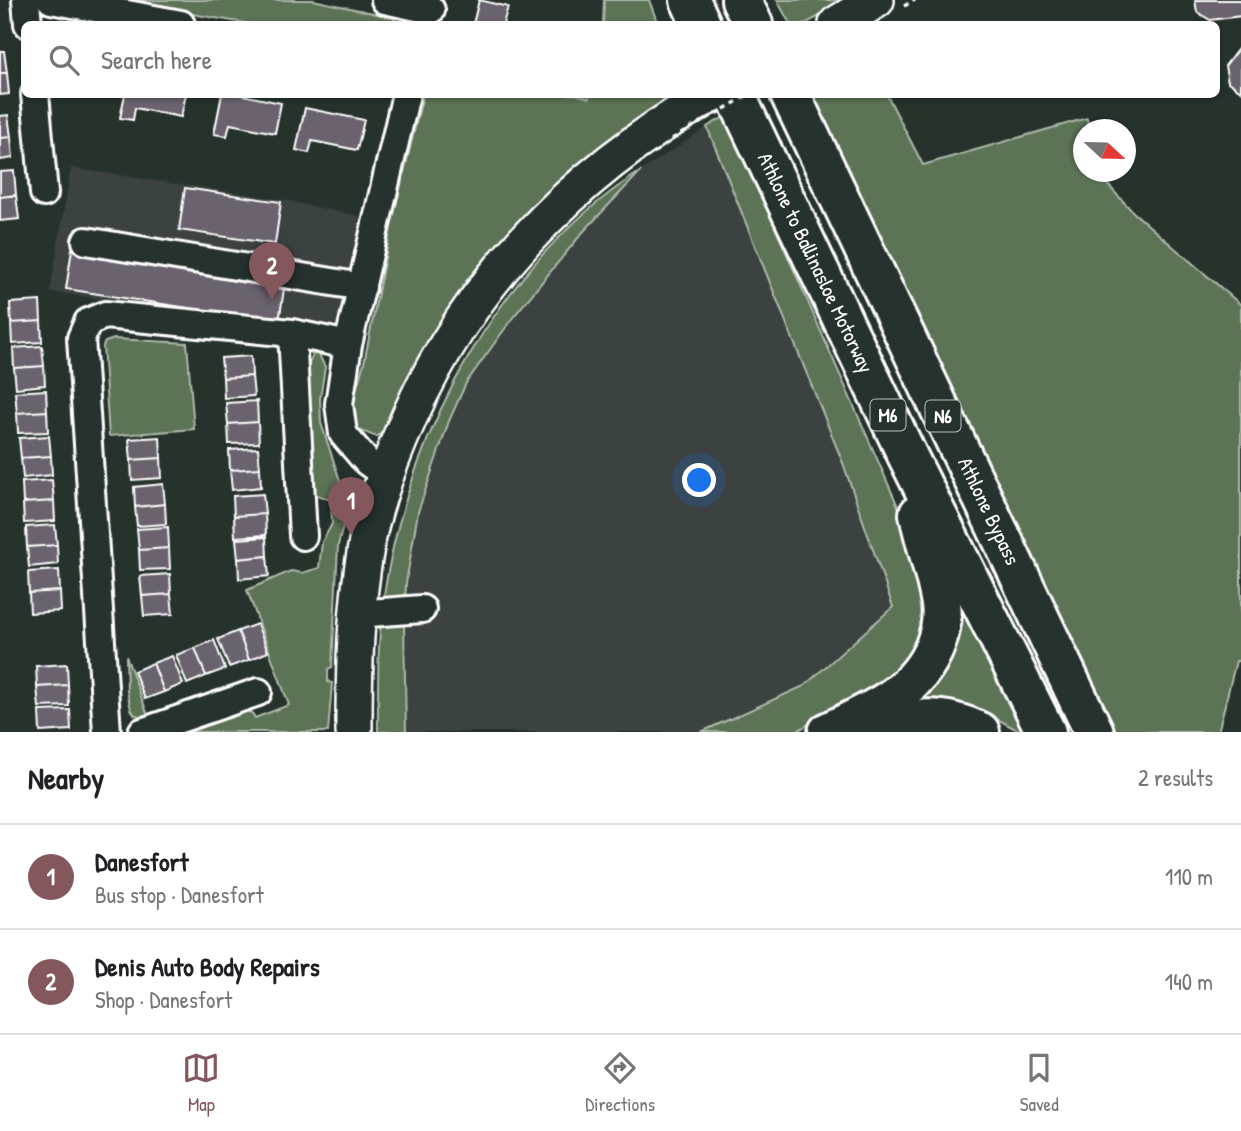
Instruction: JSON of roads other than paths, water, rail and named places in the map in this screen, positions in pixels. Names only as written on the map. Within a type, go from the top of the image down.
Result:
[{"type":"highway","points":[[690,0],[700,21]]},
{"type":"highway","points":[[741,0],[752,21]]},
{"type":"highway","points":[[763,0],[770,21]]},
{"type":"highway","name":"Athlone to Ballinasloe Motorway","points":[[737,98],[908,457],[1046,732]]},
{"type":"highway","name":"Athlone Bypass","points":[[792,98],[1094,732]]},
{"type":"highway","points":[[828,732],[873,711],[910,685],[930,660],[940,632],[942,607],[920,520],[908,457]]},
{"type":"highway","points":[[874,732],[914,719],[944,720],[980,732]]},
{"type":"main road","points":[[842,21],[876,0]]},
{"type":"main road","points":[[354,732],[357,614],[366,545],[385,475],[411,410],[443,348],[506,262],[547,217],[629,146],[674,127],[707,98]]},
{"type":"street","points":[[26,0],[28,21]]},
{"type":"street","points":[[51,0],[165,21]]},
{"type":"street","points":[[385,0],[431,12]]},
{"type":"street","points":[[385,475],[367,462],[343,434],[339,404],[348,345],[405,98]]},
{"type":"street","points":[[43,103],[44,193]]},
{"type":"street","points":[[86,241],[362,287]]},
{"type":"street","points":[[107,732],[81,338],[88,322],[105,315],[292,333],[348,345]]},
{"type":"street","points":[[292,333],[303,536]]},
{"type":"street","points":[[357,614],[422,609]]},
{"type":"street","points":[[142,732],[258,692]]},
{"type":"place","name":"Denis Auto Body Repairs","points":[[272,300]]},
{"type":"place","name":"Danesfort","points":[[351,535]]}]
